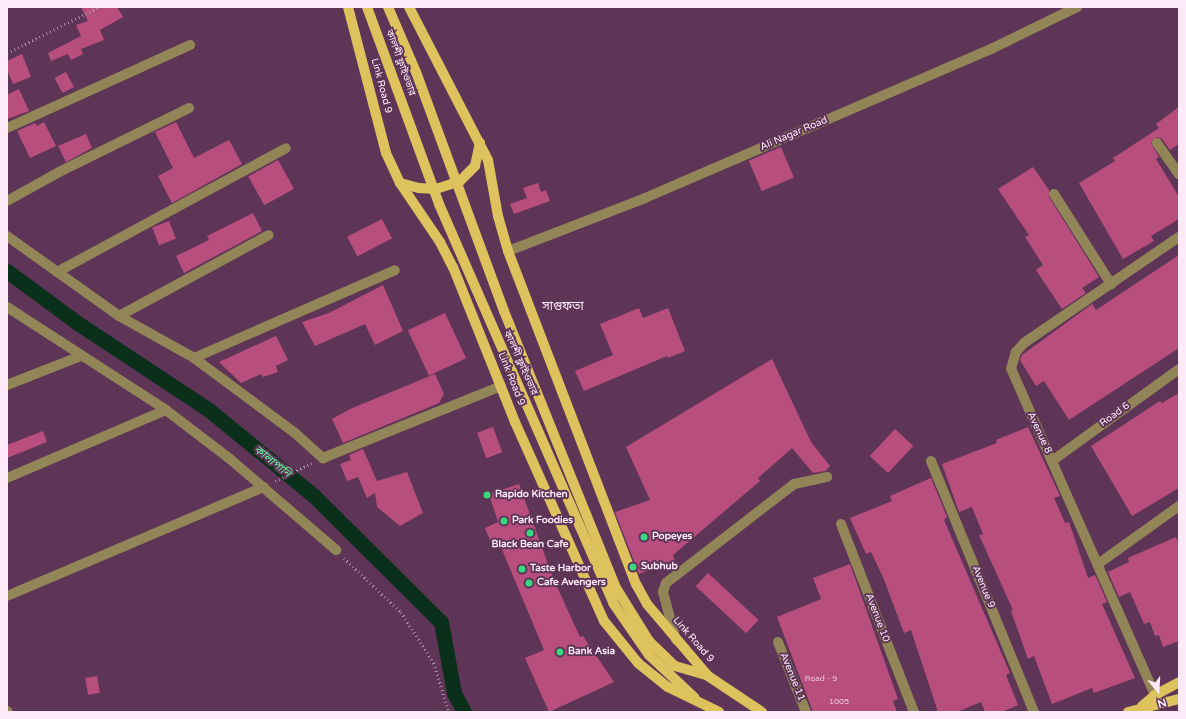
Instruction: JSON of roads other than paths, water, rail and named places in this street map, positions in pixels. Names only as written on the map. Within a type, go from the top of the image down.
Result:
[{"type":"main road","name":"Link Road 9","points":[[348,7],[386,153],[400,183],[440,242],[453,267],[559,524],[604,621],[638,663],[668,687],[698,701],[712,711]]},
{"type":"main road","name":"কালশী ফ্লাইওভার","points":[[367,7],[439,204],[613,604],[649,655],[678,680],[698,701]]},
{"type":"main road","points":[[388,7],[416,72],[504,311],[616,588],[649,641],[675,666],[708,676]]},
{"type":"main road","name":"Link Road 9","points":[[409,7],[480,141],[488,160],[498,216],[508,251],[636,584],[646,604],[708,676],[762,712]]},
{"type":"main road","points":[[400,183],[419,188],[436,189],[460,181],[475,166],[480,141]]},
{"type":"main road","points":[[1144,709],[1155,695],[1179,682]]},
{"type":"main road","points":[[1128,712],[1179,699]]},
{"type":"street","name":"Ali Nagar Road","points":[[508,251],[645,198],[991,49],[1077,7]]},
{"type":"street","points":[[7,128],[190,45]]},
{"type":"street","points":[[7,201],[59,172],[189,108]]},
{"type":"street","points":[[1157,143],[1179,175]]},
{"type":"street","points":[[58,272],[286,148]]},
{"type":"street","points":[[1054,194],[1111,284]]},
{"type":"street","points":[[119,316],[269,235]]},
{"type":"street","points":[[7,236],[119,316],[194,358],[295,433],[323,458],[501,386]]},
{"type":"street","name":"Avenue 8","points":[[1155,695],[1098,564],[1015,381],[1012,363],[1024,343],[1179,237]]},
{"type":"street","points":[[194,358],[395,270]]},
{"type":"street","points":[[7,307],[166,410],[268,485],[336,550]]},
{"type":"street","points":[[7,385],[81,356]]},
{"type":"street","name":"Road 6","points":[[1052,462],[1179,368]]},
{"type":"street","points":[[7,478],[166,410]]},
{"type":"street","name":"Avenue 9","points":[[931,461],[1034,712]]},
{"type":"street","points":[[676,640],[663,592],[666,583],[794,484],[827,477]]},
{"type":"street","points":[[7,596],[268,485]]},
{"type":"street","points":[[1098,564],[1179,506]]},
{"type":"street","name":"Avenue 10","points":[[841,524],[914,712]]},
{"type":"street","name":"Avenue 11","points":[[778,642],[806,712]]},
{"type":"waterway","name":"কালাপানি","points":[[7,271],[79,324],[209,410],[314,496],[441,622],[454,693],[464,712]]},
{"type":"place","name":"Rapido Kitchen","points":[[487,495]]},
{"type":"place","name":"Park Foodies","points":[[504,521]]},
{"type":"place","name":"Black Bean Cafe","points":[[530,533]]},
{"type":"place","name":"Popeyes","points":[[644,537]]},
{"type":"place","name":"Subhub","points":[[633,567]]},
{"type":"place","name":"Taste Harbor","points":[[522,569]]},
{"type":"place","name":"Cafe Avengers","points":[[529,583]]},
{"type":"place","name":"Bank Asia","points":[[560,652]]},
{"type":"district","name":"সাগুফতা","points":[[563,307]]}]
